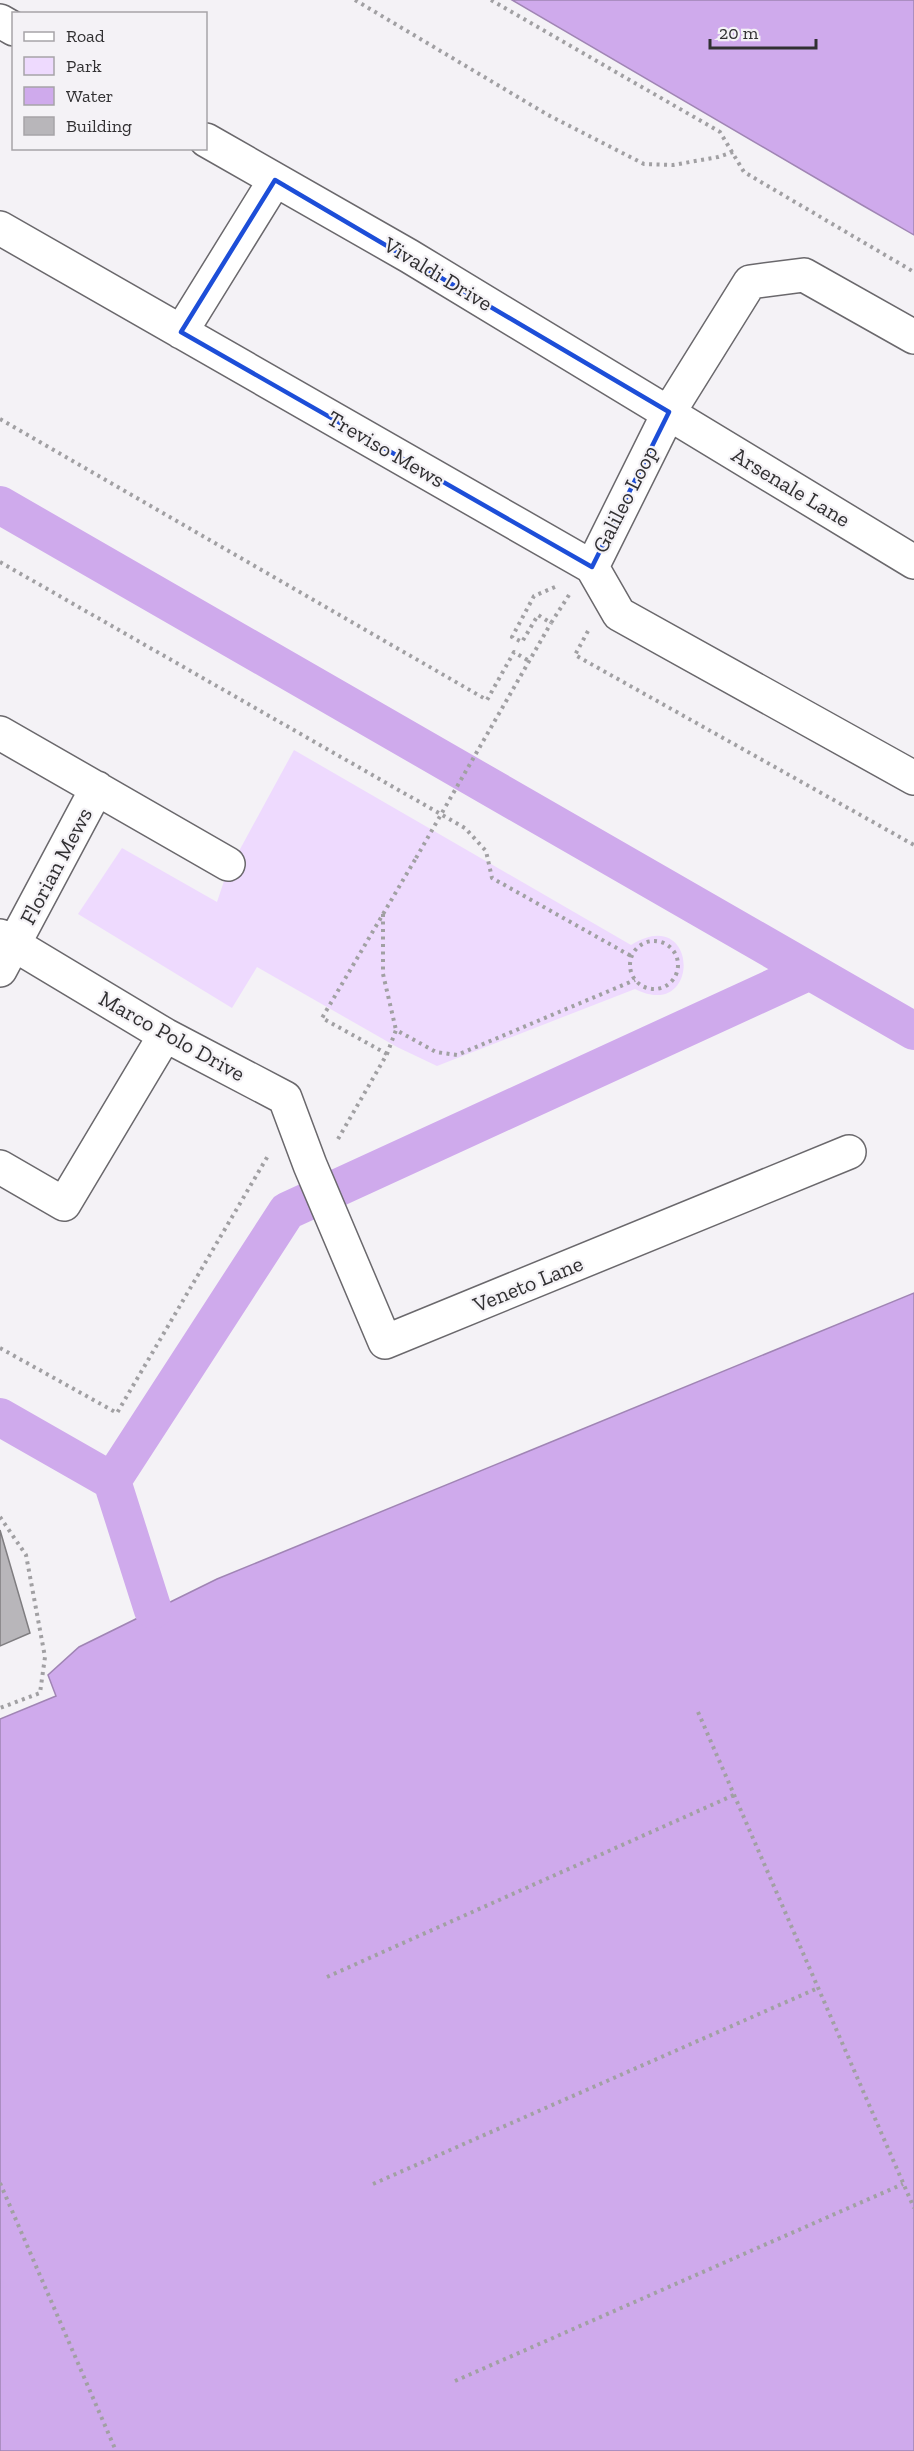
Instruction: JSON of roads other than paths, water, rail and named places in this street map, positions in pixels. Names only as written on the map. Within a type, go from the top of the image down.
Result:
[{"type":"street","name":"Vivaldi Drive","points":[[207,141],[409,256],[669,412]]},
{"type":"street","points":[[181,332],[275,180]]},
{"type":"street","name":"Treviso Mews","points":[[0,228],[592,567]]},
{"type":"street","name":"Galileo Loop","points":[[914,337],[804,274],[750,282],[669,412],[592,567],[619,614],[914,778]]},
{"type":"street","name":"Arsenale Lane","points":[[669,412],[914,562]]},
{"type":"street","name":"Florian Mews","points":[[0,734],[228,864]]},
{"type":"street","name":"Florian Mews","points":[[5,950],[97,788]]},
{"type":"street","name":"Marco Polo Drive","points":[[5,950],[285,1098],[308,1160]]},
{"type":"street","points":[[0,1167],[64,1203],[165,1035]]},
{"type":"street","name":"Veneto Lane","points":[[308,1160],[385,1342],[849,1152]]},
{"type":"water","points":[[512,0],[914,0],[914,235],[862,205]]},
{"type":"water","points":[[914,1293],[914,2451],[0,2451],[0,1719],[56,1696],[48,1675],[79,1647],[217,1579]]},
{"type":"waterway","points":[[0,505],[914,1031]]},
{"type":"waterway","points":[[112,1481],[287,1211],[810,971]]},
{"type":"waterway","points":[[0,1417],[112,1481],[153,1610]]}]
